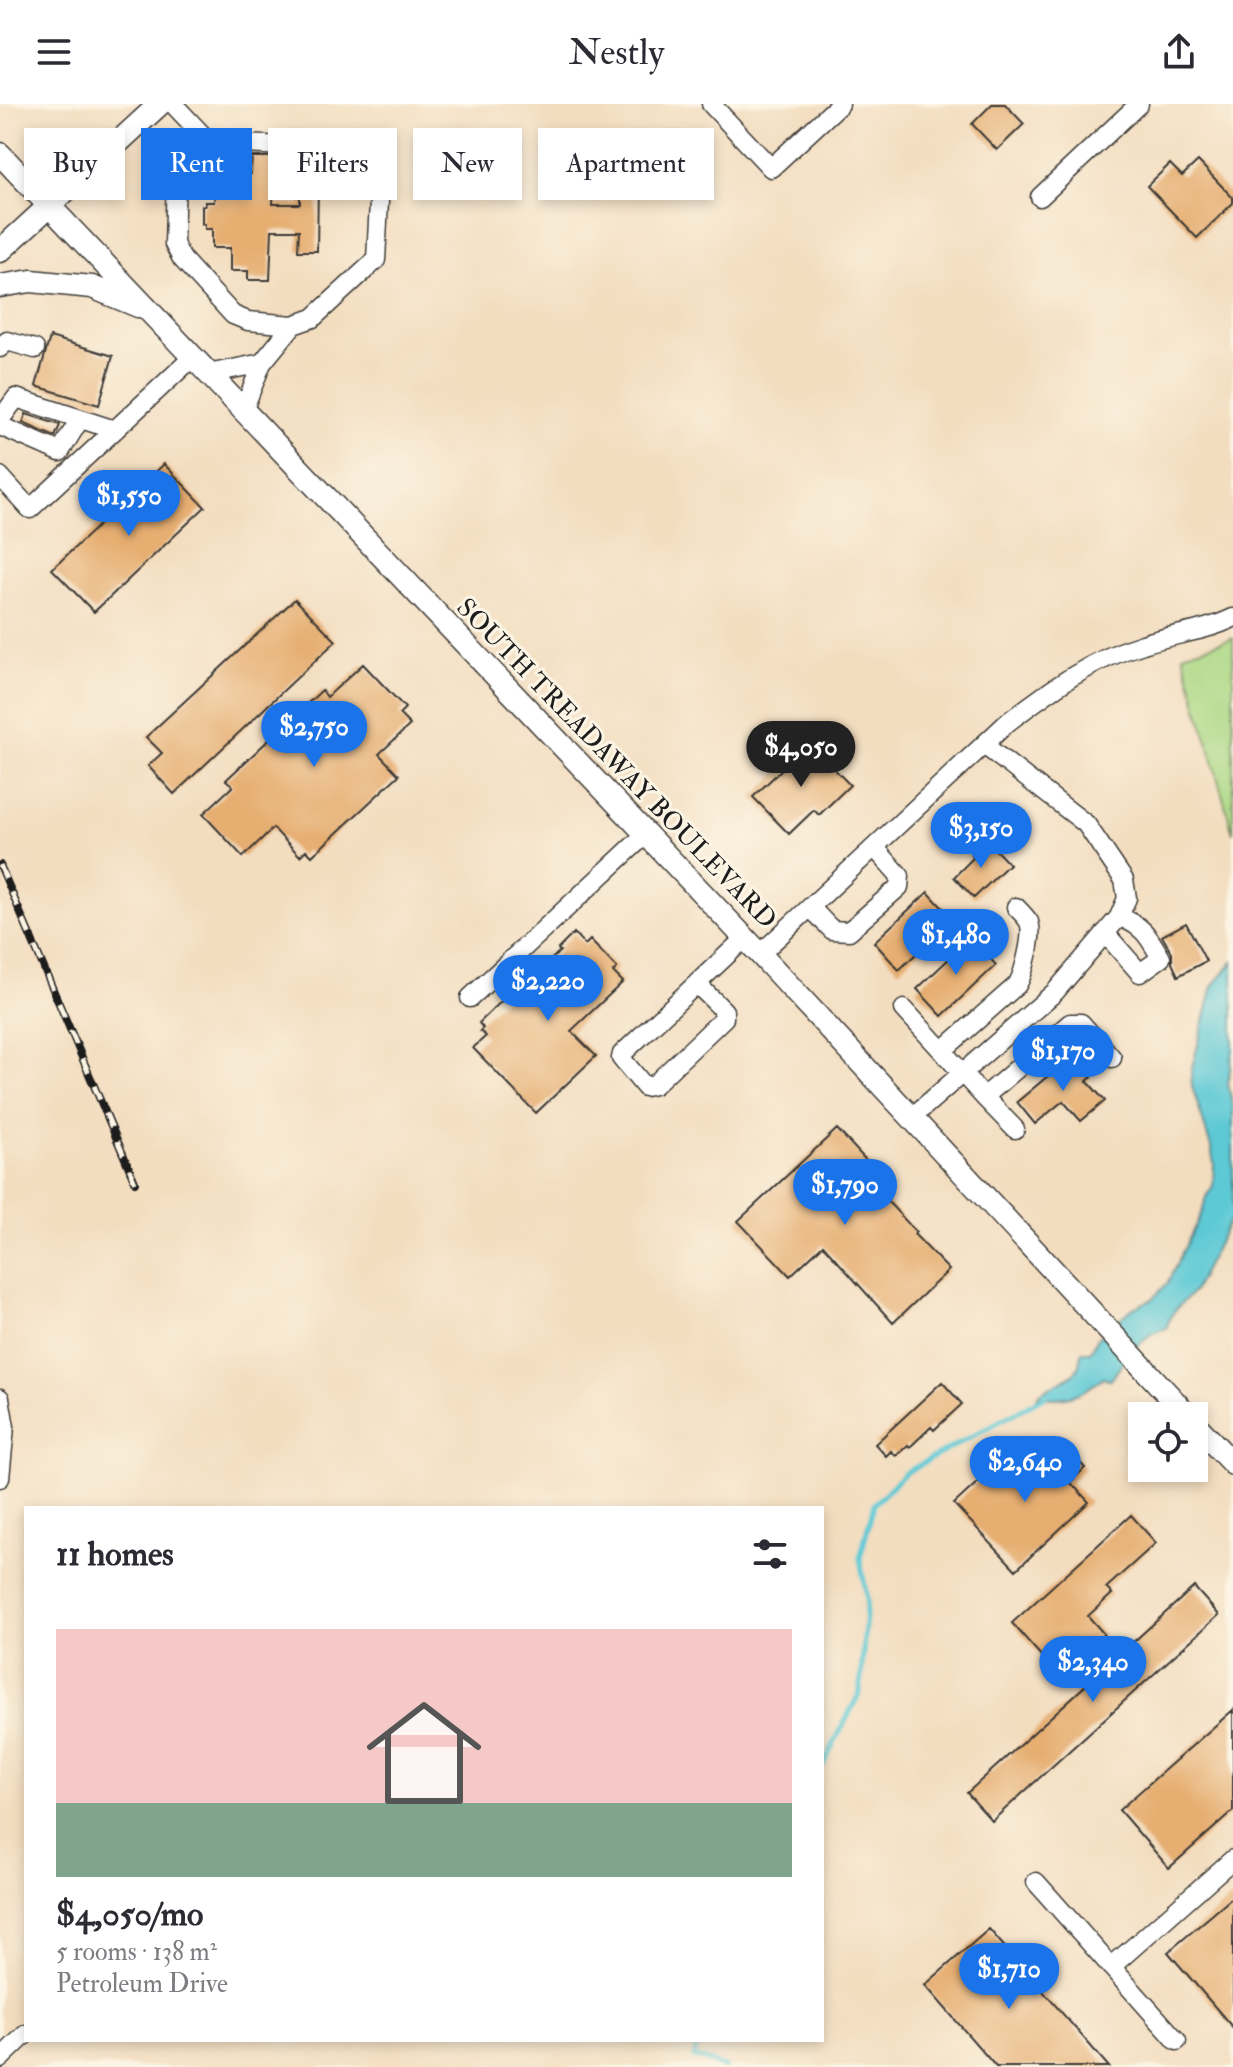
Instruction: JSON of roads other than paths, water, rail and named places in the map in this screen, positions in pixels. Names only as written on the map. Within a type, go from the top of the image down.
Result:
[{"type":"main road","points":[[0,251],[160,104]]},
{"type":"main road","name":"SOUTH TREADAWAY BOULEVARD","points":[[0,154],[752,946],[1175,1402]]},
{"type":"main road","points":[[0,286],[31,281],[92,287],[147,310]]},
{"type":"main road","points":[[1208,1438],[1233,1464]]},
{"type":"street","points":[[173,104],[196,128]]},
{"type":"street","points":[[711,104],[771,168],[840,104]]},
{"type":"street","points":[[1040,197],[1139,104]]},
{"type":"street","points":[[175,200],[174,244],[182,259],[233,315],[248,321],[293,325],[313,318],[376,260],[380,182],[370,165],[345,148],[252,145]]},
{"type":"street","points":[[243,411],[262,363],[293,325]]},
{"type":"street","points":[[0,348],[7,341],[35,349]]},
{"type":"street","points":[[0,476],[30,509],[115,430],[200,366],[262,363]]},
{"type":"street","points":[[80,419],[60,452],[0,423],[16,398],[115,430]]},
{"type":"street","points":[[697,984],[724,1011],[724,1018],[654,1085],[645,1087],[624,1064],[622,1054],[697,984],[810,907],[1008,722],[1089,665],[1143,644],[1213,628],[1233,618]]},
{"type":"street","points":[[911,1118],[1055,992],[1119,917],[1127,898],[1124,880],[1086,824],[984,745]]},
{"type":"street","points":[[470,998],[646,834]]},
{"type":"street","points":[[810,907],[832,930],[849,931],[899,887],[900,876],[875,848]]},
{"type":"street","points":[[942,1051],[1017,985],[1024,974],[1029,922],[1016,907]]},
{"type":"street","points":[[1105,933],[1140,973],[1161,958],[1146,931],[1136,922],[1119,917]]},
{"type":"street","points":[[904,1009],[1015,1129]]},
{"type":"street","points":[[984,1097],[1070,1023],[1081,1023],[1112,1058]]},
{"type":"street","points":[[0,1398],[5,1427],[0,1478]]},
{"type":"street","points":[[1111,1967],[1233,1859]]},
{"type":"street","points":[[1036,1882],[1177,2041]]},
{"type":"street","points":[[0,2059],[24,2036]]},
{"type":"water","points":[[1233,962],[1233,1049],[1228,1083],[1233,1110],[1233,1214],[1193,1292],[1175,1310],[1167,1328],[1142,1341],[1111,1380],[1103,1377],[1088,1389],[1073,1395],[1037,1397],[1072,1375],[1082,1352],[1090,1352],[1097,1339],[1133,1308],[1151,1300],[1167,1284],[1203,1210],[1213,1186],[1214,1164],[1192,1086],[1191,1072],[1213,986]]},
{"type":"waterway","points":[[824,1763],[860,1692],[867,1599],[860,1558],[874,1504],[905,1473],[1049,1394]]},
{"type":"waterway","points":[[697,2042],[694,2057],[725,2067]]},
{"type":"railway","points":[[0,865],[135,1182]]}]
